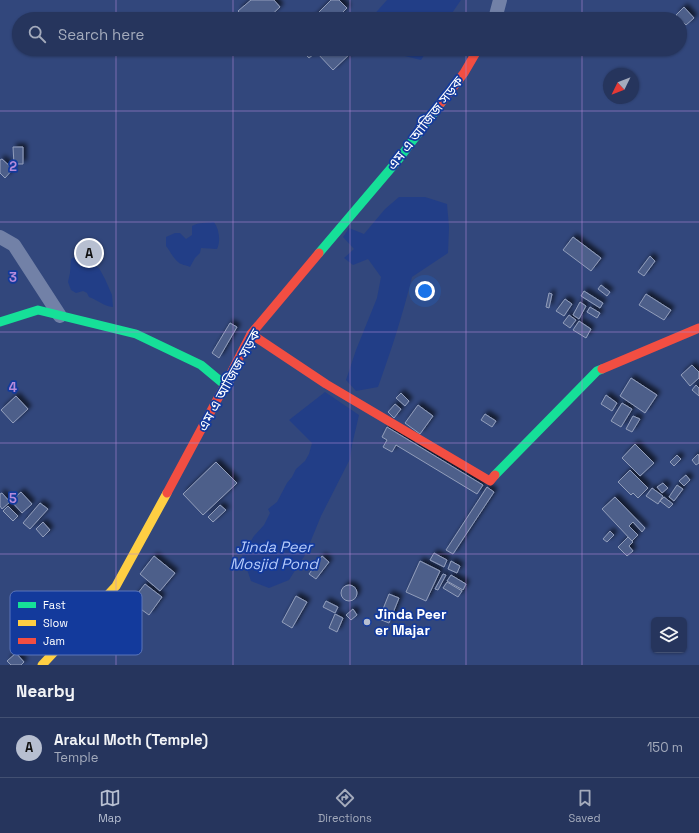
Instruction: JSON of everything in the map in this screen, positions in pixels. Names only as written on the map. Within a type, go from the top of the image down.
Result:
[{"type":"street","points":[[497,12],[500,0]]},
{"type":"street","name":"এম এ আজিজ সড়ক","points":[[111,591],[116,586],[251,334],[398,160],[464,73],[474,56]]},
{"type":"street","points":[[0,237],[14,245],[60,316]]},
{"type":"street","points":[[0,322],[38,310],[136,334],[201,365],[225,385]]},
{"type":"street","points":[[251,334],[326,384],[490,481],[597,371],[699,328]]},
{"type":"street","name":"এম এ আজিজ সড়ক","points":[[42,665],[51,655]]},
{"type":"water","points":[[387,0],[461,0],[453,12],[376,12]]},
{"type":"water","points":[[405,56],[424,56],[421,60]]},
{"type":"water","points":[[399,197],[425,197],[447,204],[449,227],[448,253],[412,277],[388,360],[378,387],[356,391],[346,380],[356,350],[377,298],[381,277],[368,259],[353,265],[344,258],[354,249],[343,237],[349,228],[364,234],[385,209]]},
{"type":"water","points":[[214,222],[219,235],[217,249],[201,248],[200,253],[190,267],[181,264],[176,260],[166,246],[166,237],[175,233],[180,233],[186,239],[192,235],[192,226],[200,223]]},
{"type":"water","points":[[76,256],[82,256],[99,268],[112,295],[113,307],[89,297],[87,293],[83,291],[76,293],[71,290],[68,282],[71,259]]},
{"type":"water","name":"Jinda Peer Mosjid Pond","points":[[325,392],[359,415],[350,459],[321,516],[305,555],[289,580],[269,588],[251,581],[242,555],[254,536],[264,525],[270,513],[268,509],[277,502],[296,469],[305,461],[309,454],[312,443],[289,420]]},
{"type":"building","points":[[251,0],[274,0],[280,7],[275,12],[238,11]]},
{"type":"building","points":[[331,0],[339,0],[347,8],[343,12],[319,12]]},
{"type":"building","points":[[684,7],[694,18],[687,24],[687,12],[679,12]]},
{"type":"building","points":[[320,56],[348,56],[333,70]]},
{"type":"building","points":[[13,147],[23,147],[23,164],[14,164]]},
{"type":"building","points":[[2,159],[13,169],[5,178],[0,173],[0,160]]},
{"type":"building","points":[[573,237],[601,258],[591,271],[563,250]]},
{"type":"building","points":[[650,256],[655,261],[644,276],[638,272]]},
{"type":"building","points":[[601,285],[610,292],[607,296],[598,289]]},
{"type":"building","points":[[584,291],[603,303],[600,308],[581,296]]},
{"type":"building","points":[[549,293],[552,294],[549,308],[546,307]]},
{"type":"building","points":[[646,294],[671,310],[664,320],[639,305]]},
{"type":"building","points":[[565,299],[572,304],[564,316],[556,311]]},
{"type":"building","points":[[580,302],[586,306],[579,319],[573,315]]},
{"type":"building","points":[[590,307],[600,313],[597,318],[587,312]]},
{"type":"building","points":[[569,315],[576,320],[570,328],[563,323]]},
{"type":"building","points":[[579,321],[591,329],[586,338],[573,330]]},
{"type":"building","points":[[230,323],[237,327],[219,358],[212,353]]},
{"type":"building","points":[[692,365],[699,372],[699,378],[690,386],[681,375]]},
{"type":"building","points":[[631,378],[657,395],[645,413],[620,396]]},
{"type":"building","points":[[696,385],[699,388],[699,396],[692,390]]},
{"type":"building","points":[[401,393],[409,401],[405,406],[396,398]]},
{"type":"building","points":[[606,395],[617,403],[612,411],[601,404]]},
{"type":"building","points":[[16,396],[28,409],[13,423],[1,410]]},
{"type":"building","points":[[622,403],[632,409],[621,427],[611,421]]},
{"type":"building","points":[[395,404],[401,409],[394,418],[388,412]]},
{"type":"building","points":[[418,405],[433,416],[420,434],[405,423]]},
{"type":"building","points":[[485,414],[496,421],[492,427],[481,420]]},
{"type":"building","points":[[633,416],[640,419],[632,432],[626,429]]},
{"type":"building","points":[[387,427],[483,485],[477,494],[396,445],[392,452],[383,447],[387,440],[382,437]]},
{"type":"building","points":[[635,444],[654,463],[640,476],[622,458]]},
{"type":"building","points":[[698,454],[699,463],[696,465],[692,460]]},
{"type":"building","points":[[677,455],[681,459],[674,466],[670,462]]},
{"type":"building","points":[[216,462],[237,483],[203,515],[183,494]]},
{"type":"building","points":[[630,470],[648,488],[638,498],[633,493],[631,495],[618,482]]},
{"type":"building","points":[[686,475],[690,480],[684,486],[679,481]]},
{"type":"building","points":[[663,483],[668,488],[662,493],[657,487]]},
{"type":"building","points":[[677,485],[683,489],[674,501],[669,497]]},
{"type":"building","points":[[487,487],[494,492],[453,554],[446,550]]},
{"type":"building","points":[[652,488],[663,496],[658,504],[646,496]]},
{"type":"building","points":[[21,492],[32,504],[22,513],[11,501]]},
{"type":"building","points":[[2,493],[10,502],[2,509],[0,506],[0,494]]},
{"type":"building","points":[[615,497],[645,528],[642,532],[633,522],[629,526],[638,535],[632,541],[602,509]]},
{"type":"building","points":[[664,497],[673,504],[669,508],[660,501]]},
{"type":"building","points":[[40,503],[48,509],[30,529],[23,523]]},
{"type":"building","points":[[220,505],[226,510],[213,522],[208,517]]},
{"type":"building","points":[[8,506],[18,516],[13,521],[3,511]]},
{"type":"building","points":[[43,522],[50,530],[43,537],[36,529]]},
{"type":"building","points":[[610,531],[614,535],[607,542],[603,539]]},
{"type":"building","points":[[628,537],[633,542],[629,546],[633,551],[627,556],[618,547]]},
{"type":"building","points":[[434,553],[447,560],[444,567],[430,560]]},
{"type":"building","points":[[154,556],[175,573],[160,591],[140,574]]},
{"type":"building","points":[[322,556],[329,562],[316,579],[309,574]]},
{"type":"building","points":[[420,561],[440,571],[426,601],[406,592]]},
{"type":"building","points":[[451,561],[460,566],[457,573],[448,569]]},
{"type":"building","points":[[443,574],[446,575],[438,590],[435,589]]},
{"type":"building","points":[[451,575],[466,584],[463,590],[447,581]]},
{"type":"building","points":[[447,582],[462,591],[458,597],[443,588]]},
{"type":"building","points":[[145,584],[162,597],[149,615],[142,610],[142,591],[140,591]]},
{"type":"building","points":[[349,585],[355,587],[357,593],[355,599],[349,601],[343,599],[341,593],[343,587]]},
{"type":"building","points":[[389,594],[399,598],[389,623],[379,619]]},
{"type":"building","points":[[296,596],[307,602],[292,628],[282,622]]},
{"type":"building","points":[[326,601],[338,607],[335,613],[323,607]]},
{"type":"building","points":[[353,609],[357,615],[351,620],[346,615]]},
{"type":"building","points":[[335,614],[343,618],[337,632],[329,628]]},
{"type":"building","points":[[14,655],[18,655],[24,662],[21,665],[11,665],[7,661]]},
{"type":"traffic: fast","points":[[319,253],[398,160],[441,103]]},
{"type":"traffic: fast","points":[[0,322],[38,310],[136,334],[201,365],[225,385]]},
{"type":"traffic: fast","points":[[495,475],[597,371],[602,369]]},
{"type":"traffic: slow","points":[[111,591],[116,586],[167,493]]},
{"type":"traffic: slow","points":[[42,665],[51,655]]},
{"type":"traffic: jam","points":[[441,103],[464,73],[474,56]]},
{"type":"traffic: jam","points":[[167,493],[251,334],[319,253]]},
{"type":"traffic: jam","points":[[602,369],[699,328]]},
{"type":"traffic: jam","points":[[251,334],[326,384],[490,481],[495,475]]},
{"type":"place","name":"Arakul Moth (Temple)","points":[[89,253]]},
{"type":"place","name":"Jinda Peer er Majar","points":[[367,622]]}]
